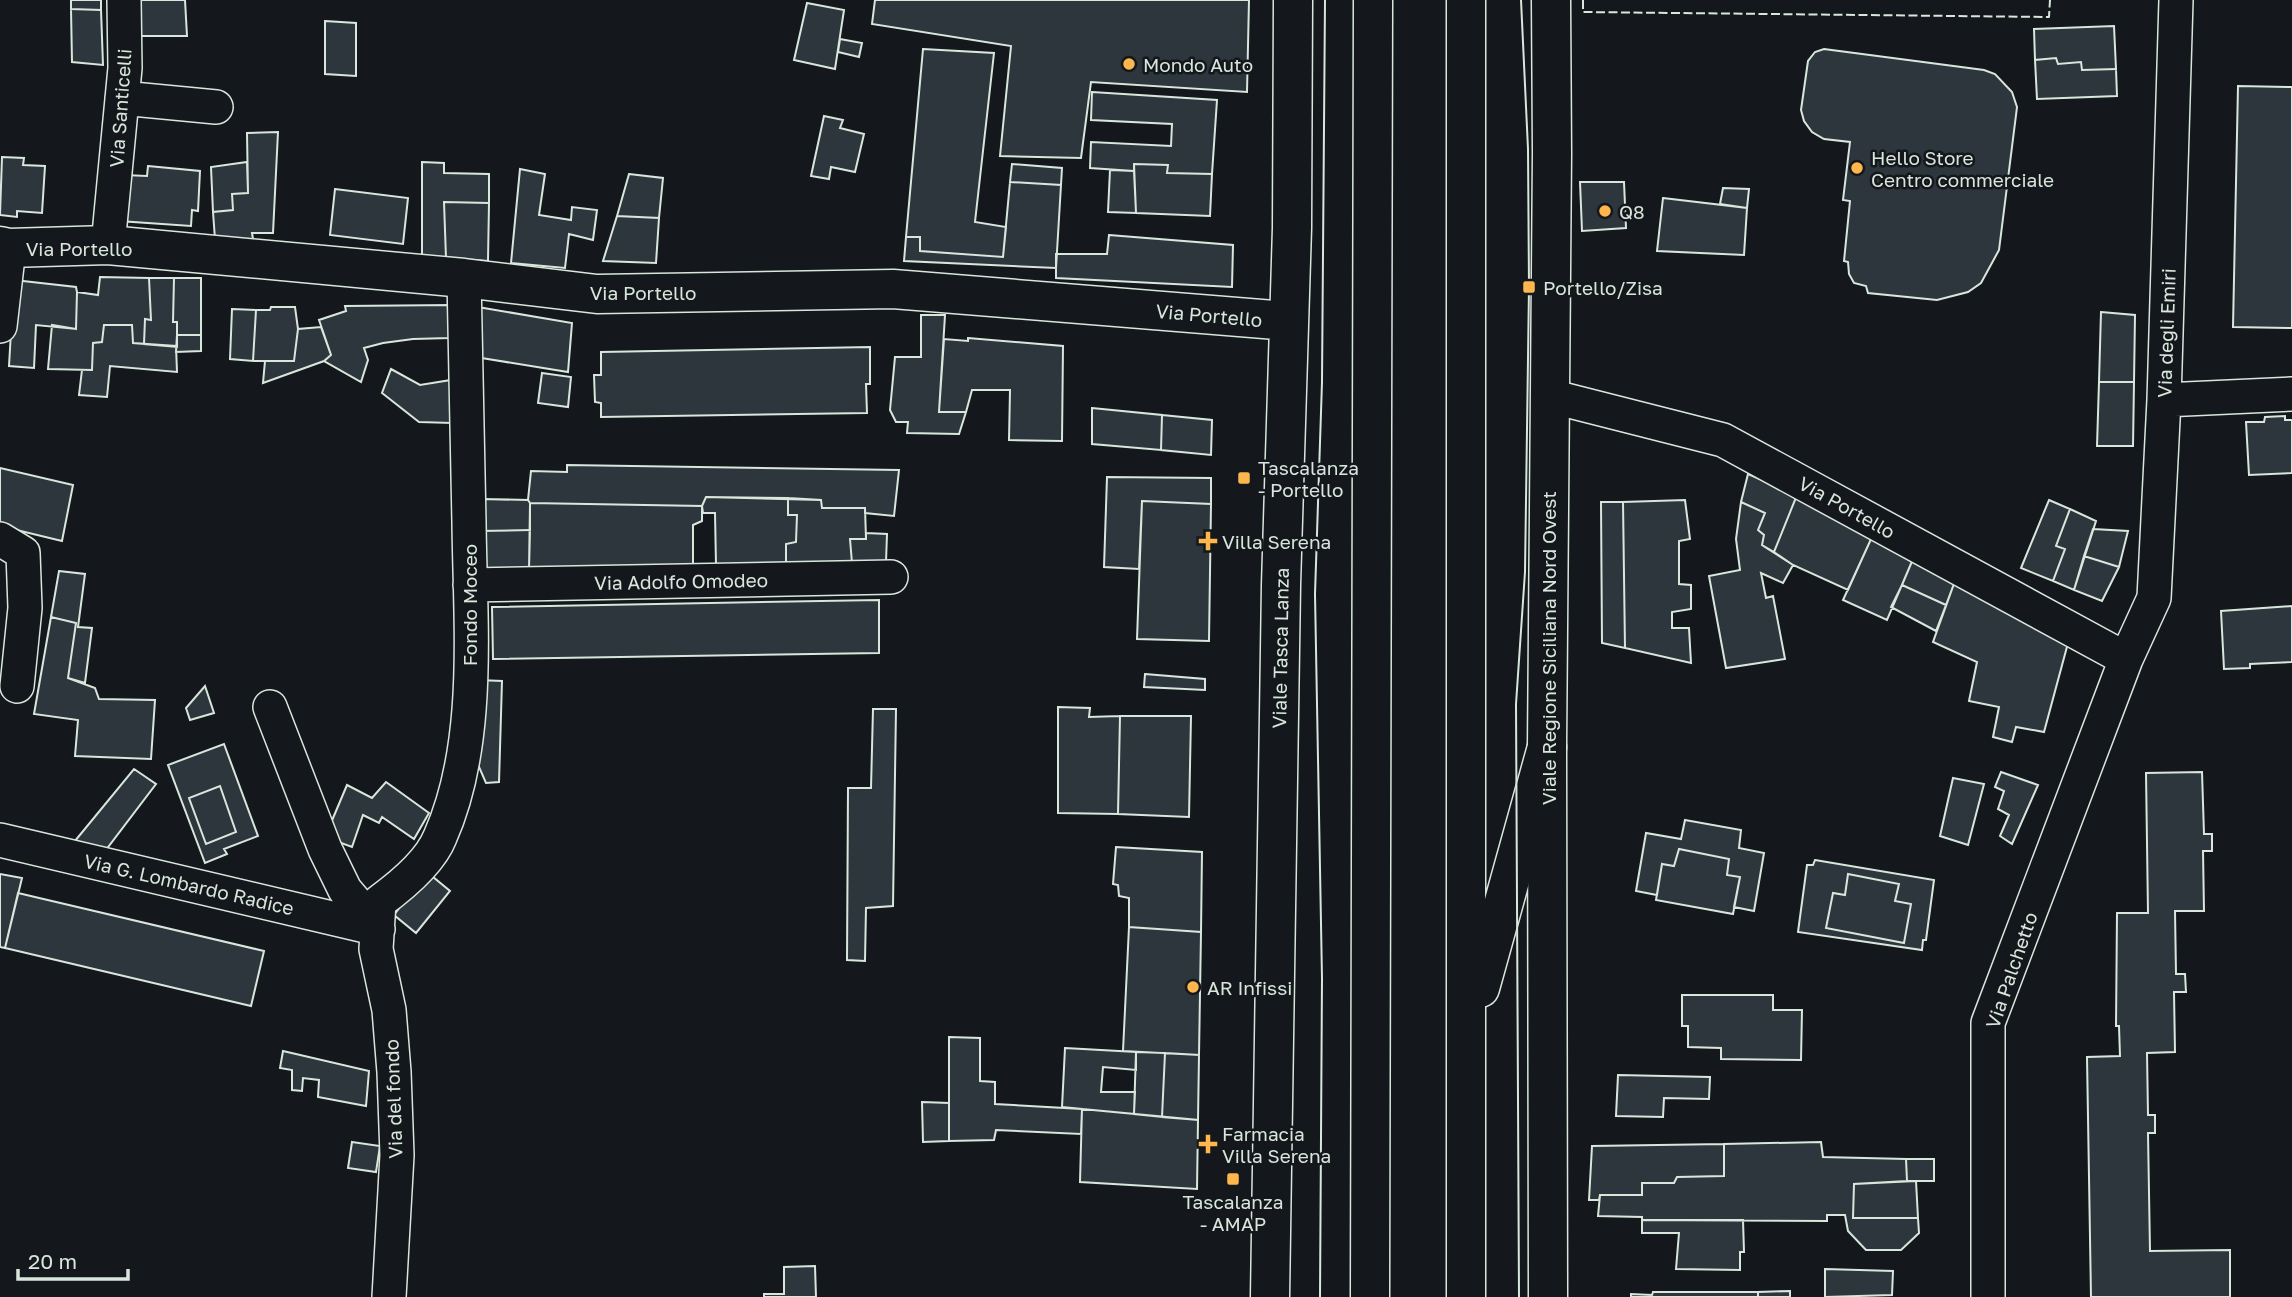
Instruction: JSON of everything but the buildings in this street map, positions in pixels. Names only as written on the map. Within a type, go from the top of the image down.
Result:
[{"type":"street","name":"Via Santicelli","points":[[109,231],[125,68],[124,0]]},
{"type":"street","name":"Viale Tasca Lanza","points":[[1270,1297],[1281,585],[1292,228],[1293,0]]},
{"type":"street","points":[[1370,1297],[1373,0]]},
{"type":"street","points":[[1466,0],[1466,1297]]},
{"type":"street","name":"Viale Regione Siciliana Nord Ovest","points":[[1548,1297],[1550,0]]},
{"type":"street","name":"Via degli Emiri","points":[[2126,659],[2154,598],[2164,400],[2176,0]]},
{"type":"street","points":[[122,98],[216,107]]},
{"type":"street","name":"Via Portello","points":[[5,247],[109,231],[597,294],[893,289],[1288,321]]},
{"type":"street","points":[[0,326],[5,247]]},
{"type":"street","name":"Fondo Moceo","points":[[379,915],[440,839],[461,771],[468,715],[472,635],[464,278]]},
{"type":"street","points":[[2164,400],[2292,394]]},
{"type":"street","name":"Via Portello","points":[[1550,396],[1723,440],[2126,659]]},
{"type":"street","points":[[0,539],[23,553],[25,608],[17,686]]},
{"type":"street","name":"Via Adolfo Omodeo","points":[[470,585],[891,577]]},
{"type":"street","name":"Via Palchetto","points":[[1988,1297],[1988,1023],[2126,659]]},
{"type":"street","points":[[270,707],[325,849],[345,890],[379,915]]},
{"type":"street","points":[[1468,1030],[1547,747]]},
{"type":"street","name":"Via G. Lombardo Radice","points":[[0,840],[379,915]]},
{"type":"street","name":"Via del fondo","points":[[379,915],[376,949],[389,1010],[397,1155],[390,1297]]},
{"type":"tram line","points":[[1320,1297],[1322,978],[1315,594],[1322,382],[1325,0]]},
{"type":"tram line","points":[[1519,1297],[1516,704],[1525,572],[1529,287],[1528,149],[1521,0]]},
{"type":"fence","points":[[1583,0],[1583,12],[2049,17],[2050,0]]},
{"type":"place","name":"Mondo Auto","points":[[1129,64]]},
{"type":"place","name":"Hello Store Centro commerciale","points":[[1857,168]]},
{"type":"place","name":"Q8","points":[[1605,211]]},
{"type":"place","name":"Portello/Zisa","points":[[1529,287]]},
{"type":"place","name":"Tascalanza - Portello","points":[[1244,478]]},
{"type":"place","name":"Villa Serena","points":[[1208,541]]},
{"type":"place","name":"AR Infissi","points":[[1193,987]]},
{"type":"place","name":"Farmacia Villa Serena","points":[[1208,1144]]},
{"type":"place","name":"Tascalanza - AMAP","points":[[1233,1179]]}]
